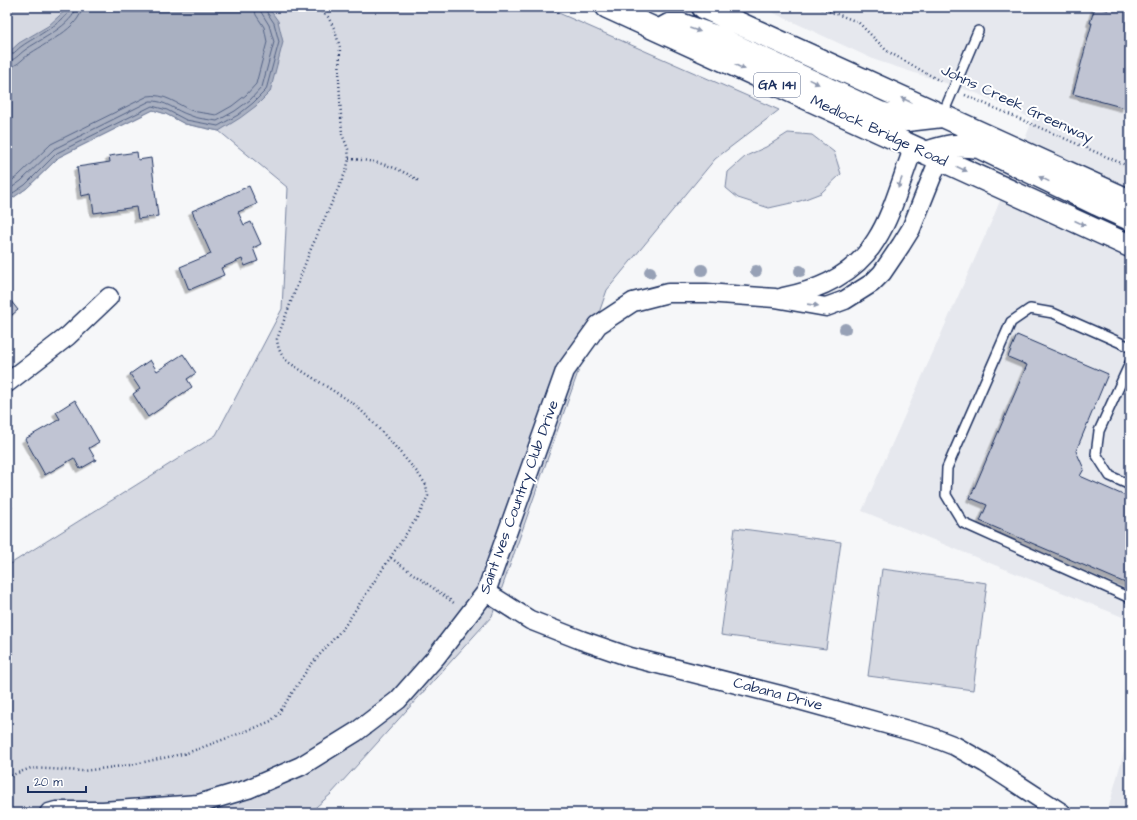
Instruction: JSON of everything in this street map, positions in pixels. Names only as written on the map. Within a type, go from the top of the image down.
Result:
[{"type":"highway","name":"Medlock Bridge Road","points":[[607,7],[1130,246]]},
{"type":"highway","name":"GA 141","points":[[703,7],[1130,201]]},
{"type":"highway","points":[[659,31],[669,24],[683,25],[714,36],[880,113],[907,120],[942,116]]},
{"type":"highway","points":[[926,153],[948,146],[967,145],[979,147],[1130,219]]},
{"type":"street","name":"Saint Ives Country Club Drive","points":[[775,298],[816,288],[843,275],[870,249],[926,153]]},
{"type":"street","name":"Saint Ives Country Club Drive","points":[[50,813],[56,811],[103,811],[198,804],[248,789],[301,766],[356,732],[398,700],[436,657],[486,592],[565,371],[598,325],[633,302],[668,293],[706,293],[775,298],[826,307],[845,300],[872,283],[882,272],[911,228],[926,153]]},
{"type":"street","points":[[884,227],[906,237]]},
{"type":"street","points":[[7,383],[68,336],[109,297]]},
{"type":"street","name":"Cabana Drive","points":[[486,592],[530,620],[630,657],[788,696],[929,736],[955,746],[986,763],[1062,813]]},
{"type":"lane","points":[[942,116],[978,31]]},
{"type":"lane","points":[[1130,347],[1053,313],[1030,309],[1011,322],[947,468],[946,496],[962,523],[1130,598]]},
{"type":"lane","points":[[1130,364],[1099,431],[1096,454],[1110,476],[1130,485]]},
{"type":"path","points":[[7,776],[31,768],[83,771],[130,765],[187,753],[271,721],[279,714],[308,667],[344,628],[420,513],[428,496],[426,485],[417,472],[367,416],[354,404],[288,362],[280,355],[277,346],[277,339],[310,251],[346,171],[349,160],[348,149],[342,134],[340,109],[340,48],[334,28],[328,17],[316,7]]},
{"type":"path","name":"Johns Creek Greenway","points":[[818,7],[858,22],[887,52],[953,89],[1130,167]]},
{"type":"path","points":[[349,160],[363,160],[393,168],[409,174],[420,182]]},
{"type":"path","points":[[391,558],[470,614]]},
{"type":"shaded area","points":[[7,7],[545,7],[779,110],[715,159],[607,290],[492,616],[331,794],[309,813],[7,813],[7,566],[216,435],[282,309],[288,188],[219,131],[185,124],[166,114],[153,110],[59,157],[27,188],[7,202]]},
{"type":"shaded area","points":[[761,7],[1130,7],[1130,620],[862,511],[993,218],[1033,119],[976,93],[875,60]]},
{"type":"shaded area","points":[[788,133],[812,135],[834,152],[841,174],[821,193],[800,201],[769,208],[738,198],[726,188],[728,172],[746,156],[766,147]]},
{"type":"shaded area","points":[[735,528],[841,542],[826,649],[721,635]]},
{"type":"shaded area","points":[[882,569],[987,583],[973,690],[868,676]]},
{"type":"shaded area","points":[[1130,730],[1130,813],[1109,813],[1109,806]]},
{"type":"water","points":[[69,7],[268,7],[278,21],[283,42],[270,92],[256,106],[219,131],[185,124],[166,114],[153,110],[59,157],[27,188],[7,202],[7,54],[19,43],[48,26]]},
{"type":"building","points":[[1095,7],[1108,10],[1108,7],[1130,9],[1130,88],[1125,108],[1073,94]]},
{"type":"building","points":[[137,152],[138,160],[151,158],[158,216],[138,219],[136,207],[94,213],[91,194],[81,196],[77,167],[110,162],[109,156]]},
{"type":"building","points":[[249,186],[257,204],[238,212],[244,225],[251,222],[261,244],[253,248],[258,261],[245,266],[242,259],[221,268],[224,275],[189,290],[180,267],[211,254],[192,211]]},
{"type":"building","points":[[7,296],[18,310],[7,319]]},
{"type":"building","points":[[1017,335],[1108,374],[1076,451],[1084,469],[1080,476],[1130,498],[1130,585],[980,521],[987,505],[970,498],[1027,365],[1008,357]]},
{"type":"building","points":[[183,354],[196,373],[187,379],[192,387],[148,417],[133,394],[140,389],[130,374],[150,360],[157,371]]},
{"type":"building","points":[[75,400],[99,442],[89,448],[96,460],[80,469],[74,458],[45,475],[25,439],[60,419],[56,412]]},
{"type":"building","points":[[7,493],[12,508],[7,510]]}]
